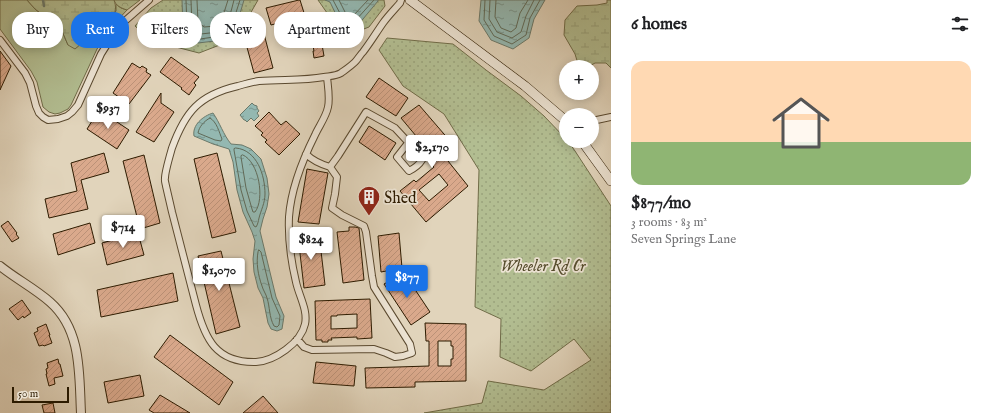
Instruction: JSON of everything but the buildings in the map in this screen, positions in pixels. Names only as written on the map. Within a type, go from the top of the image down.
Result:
[{"type":"main road","points":[[410,0],[525,86],[559,115]]},
{"type":"main road","points":[[587,148],[611,181]]},
{"type":"street","points":[[0,40],[25,73],[30,83],[39,113],[48,120],[58,119],[67,116],[78,105],[101,54],[118,27],[149,0]]},
{"type":"street","points":[[327,77],[329,102],[328,110],[300,167],[291,200],[289,217],[290,246],[296,285],[306,314],[303,331],[289,348],[271,358],[260,362],[246,362],[234,359],[224,355],[216,349],[207,338],[198,315],[164,178],[180,127],[188,115],[205,98],[227,88],[257,82],[311,79],[339,74],[355,62],[384,22],[400,4],[401,0]]},
{"type":"street","points":[[330,167],[366,112],[395,128],[421,156],[422,160],[419,164],[414,169],[409,171],[397,157],[408,143]]},
{"type":"street","points":[[599,120],[611,117]]},
{"type":"street","points":[[297,339],[304,347],[312,350],[374,349],[395,357],[412,353],[410,344],[374,287],[364,226],[332,208],[336,194],[337,177],[330,167],[312,160],[306,154]]},
{"type":"street","points":[[0,266],[48,300],[68,324],[74,340],[76,352],[81,413]]},
{"type":"green space","points":[[0,0],[27,0],[39,12],[12,12],[12,45],[0,29]]},
{"type":"green space","points":[[27,0],[114,0],[116,9],[115,12],[71,12],[71,47],[68,45],[63,33],[63,12],[39,12]]},
{"type":"green space","points":[[114,0],[140,0],[127,10],[116,4]]},
{"type":"green space","points":[[163,0],[258,0],[251,12],[210,12],[210,48],[212,48],[199,53],[180,48],[202,48],[202,12],[147,12]]},
{"type":"green space","points":[[318,0],[384,0],[385,6],[369,27],[364,29],[364,12],[326,12]]},
{"type":"green space","points":[[607,0],[611,0],[611,68],[606,63],[599,63],[599,60],[577,60],[564,35],[565,20],[577,6],[607,3]]},
{"type":"green space","points":[[116,4],[121,8],[127,10],[125,12],[115,12]]},
{"type":"green space","points":[[63,33],[68,45],[71,43],[71,48],[98,48],[71,105],[68,109],[60,113],[55,114],[49,112],[43,107],[37,82],[14,48],[63,48]]},
{"type":"green space","name":"Wheeler Rd Cr","points":[[387,38],[453,44],[521,96],[544,116],[559,132],[559,148],[573,148],[611,206],[611,413],[424,413],[482,403],[488,381],[544,390],[591,360],[574,339],[531,371],[500,357],[501,319],[475,307],[479,170],[444,114],[403,86],[379,50]]},
{"type":"water","points":[[182,0],[244,0],[240,12],[210,12],[210,42],[202,43],[202,12],[182,12]]},
{"type":"water","points":[[325,0],[378,0],[364,18],[364,12],[335,12],[330,2]]},
{"type":"water","points":[[481,0],[545,0],[534,19],[529,38],[513,49],[491,40],[479,21]]},
{"type":"water","points":[[252,103],[257,106],[259,111],[257,113],[259,116],[254,121],[251,118],[247,122],[240,115]]},
{"type":"water","points":[[213,113],[231,144],[242,145],[251,149],[261,159],[267,178],[269,194],[260,231],[276,297],[284,316],[282,329],[277,331],[271,329],[268,323],[263,298],[258,288],[254,272],[253,259],[255,241],[243,212],[229,149],[194,136],[196,125],[206,116]]},
{"type":"waterway","points":[[43,0],[44,6]]},
{"type":"place","name":"Shed","points":[[369,216]]}]
